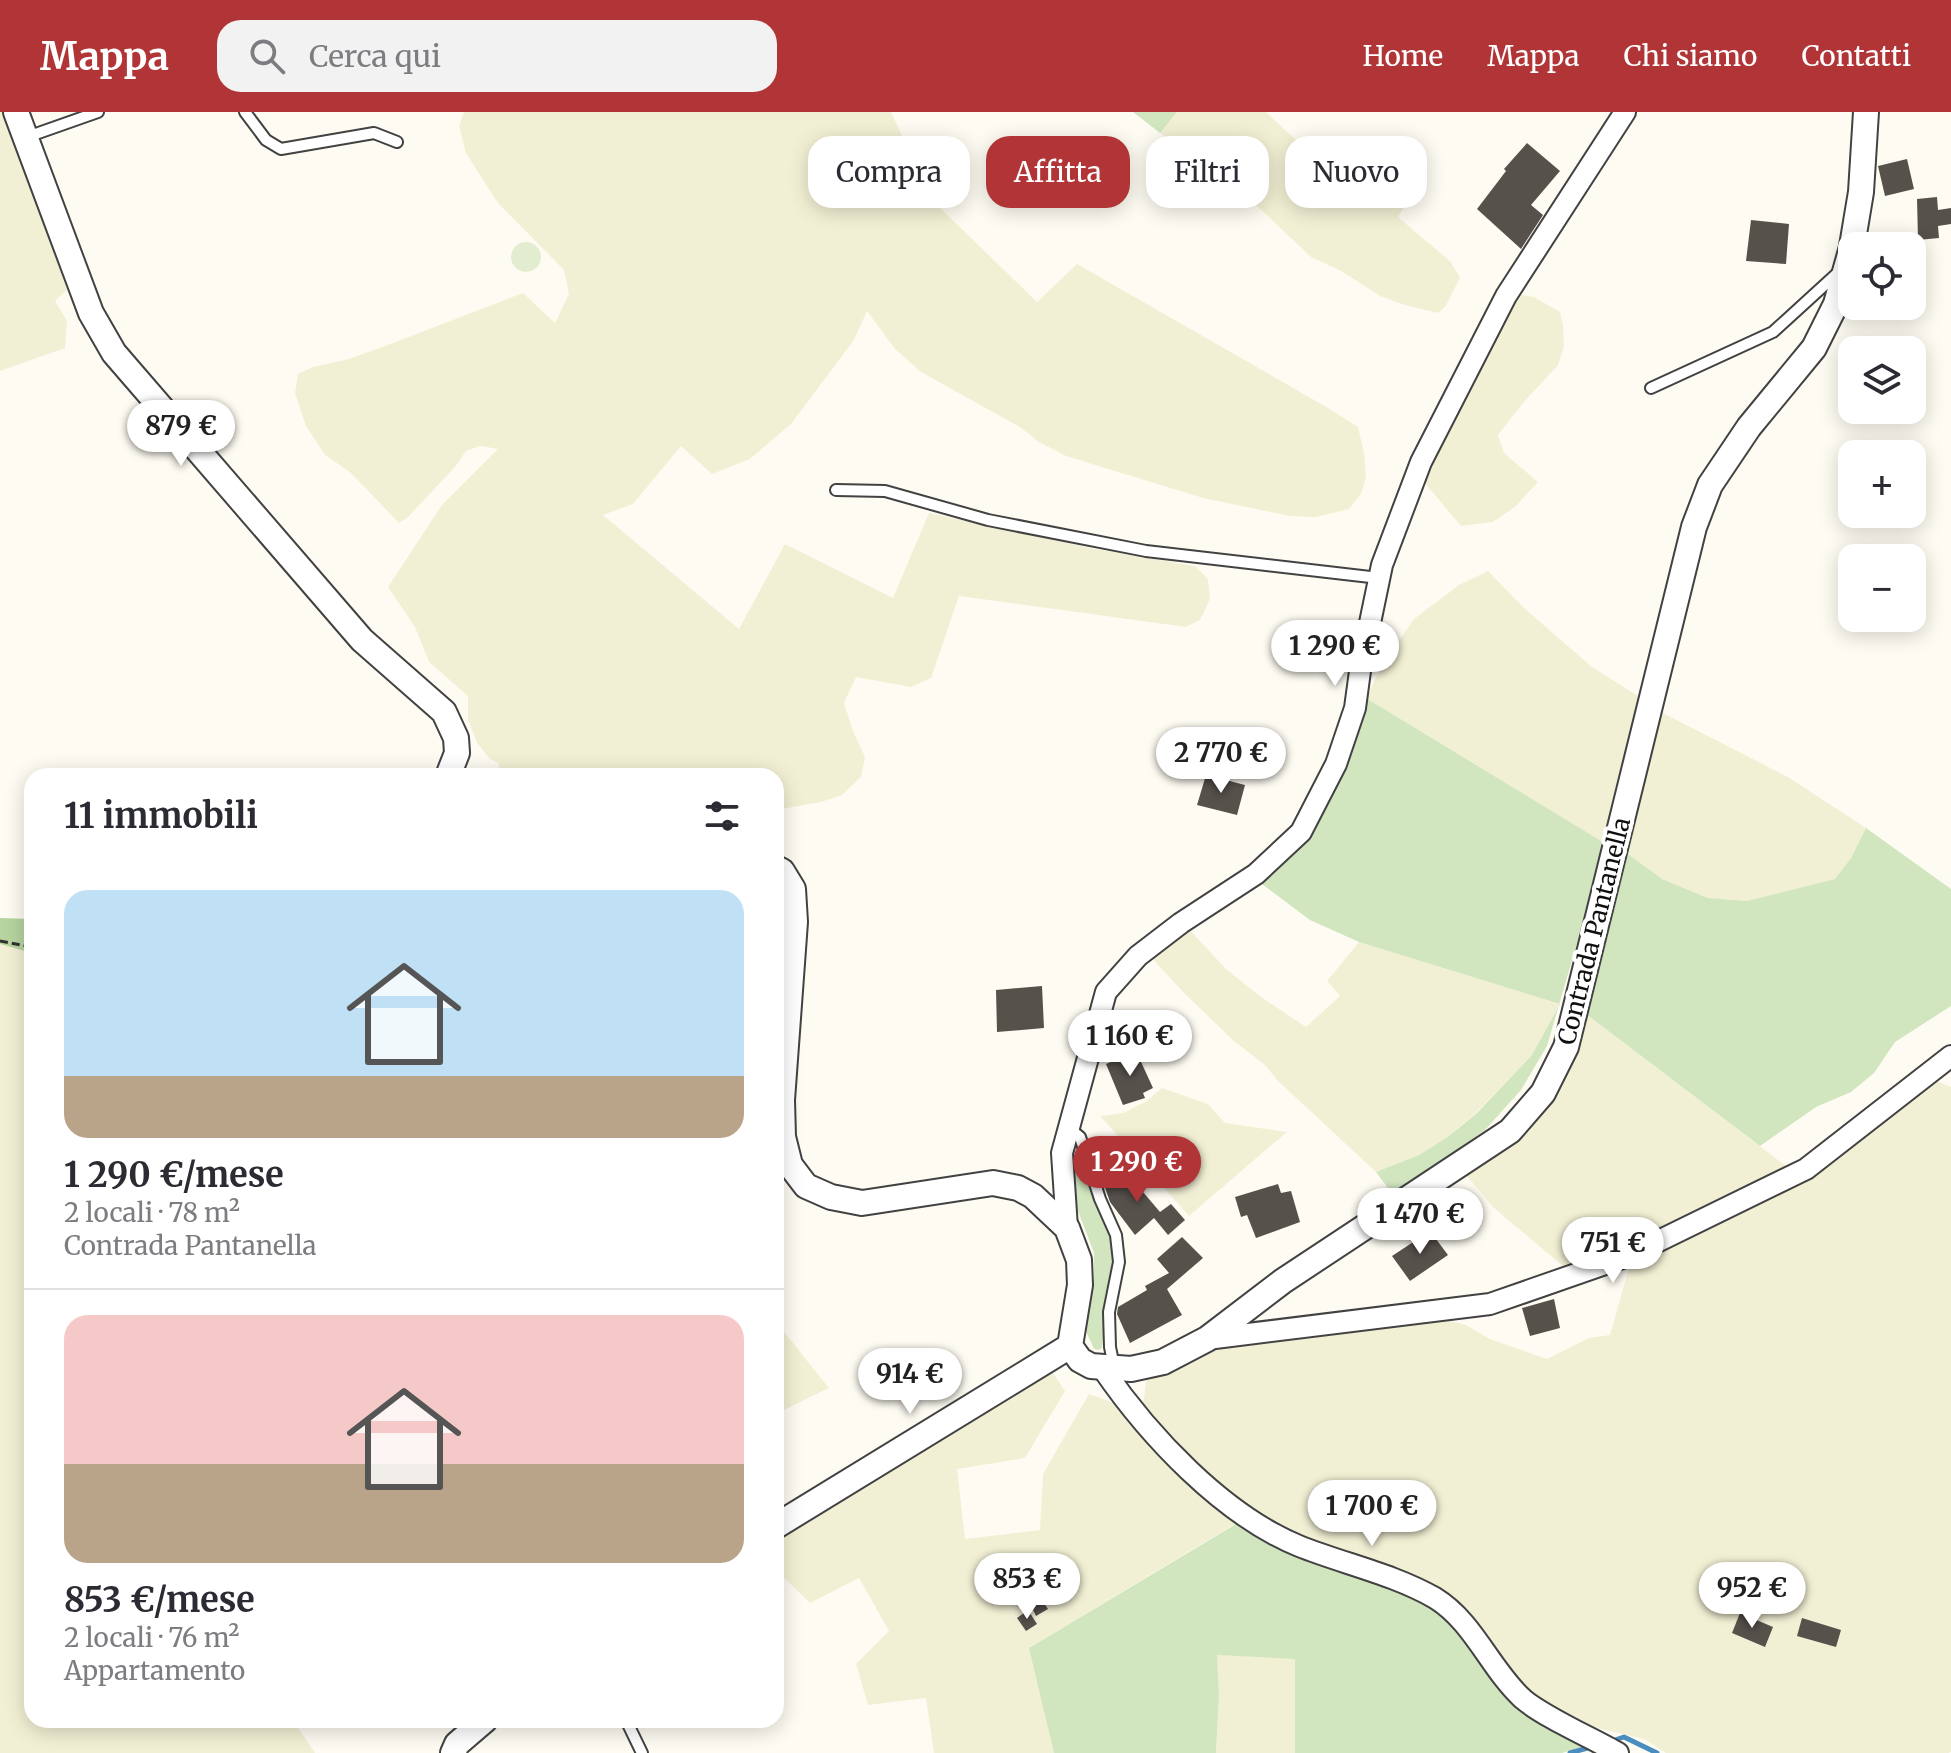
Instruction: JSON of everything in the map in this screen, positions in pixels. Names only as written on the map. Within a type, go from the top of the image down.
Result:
[{"type":"street","points":[[16,112],[91,313],[114,353],[362,640],[444,712],[456,738],[457,753],[451,768]]},
{"type":"street","points":[[1618,1753],[1523,1699],[1461,1620],[1437,1600],[1406,1584],[1265,1531],[1232,1507],[1169,1450],[1126,1402],[1108,1369],[1080,1360],[1070,1346],[1080,1285],[1079,1260],[1067,1228],[1062,1153],[1106,992],[1138,956],[1181,923],[1256,874],[1301,832],[1336,764],[1355,708],[1379,578],[1421,462],[1506,296],[1625,112]]},
{"type":"street","name":"Contrada Pantanella","points":[[1854,232],[1861,192],[1866,112]]},
{"type":"street","name":"Contrada Pantanella","points":[[1108,1369],[1131,1369],[1163,1362],[1207,1339],[1283,1281],[1510,1131],[1543,1093],[1566,1047],[1694,527],[1710,485],[1749,427],[1814,348],[1838,297]]},
{"type":"street","points":[[784,874],[793,889],[795,922],[784,1073]]},
{"type":"street","points":[[1207,1339],[1490,1304],[1628,1256],[1806,1169],[1951,1056]]},
{"type":"street","points":[[1930,1073],[1951,1081]]},
{"type":"street","points":[[784,1141],[790,1165],[806,1186],[831,1197],[862,1203],[993,1183],[1006,1184],[1033,1196],[1067,1228]]},
{"type":"street","points":[[784,1521],[1070,1346]]},
{"type":"street","points":[[453,1753],[457,1744],[476,1728]]},
{"type":"lane","points":[[25,138],[98,112]]},
{"type":"lane","points":[[245,112],[266,140],[281,149],[374,133],[397,142]]},
{"type":"lane","points":[[1651,388],[1773,332],[1838,265]]},
{"type":"lane","points":[[836,490],[885,491],[988,520],[1146,551],[1379,578]]},
{"type":"lane","points":[[1068,1127],[1080,1137],[1100,1199],[1116,1235],[1119,1262],[1109,1312],[1108,1369]]},
{"type":"lane","points":[[630,1728],[642,1753]]},
{"type":"path","points":[[0,941],[24,946]]},
{"type":"shaded area","points":[[0,112],[6,112],[67,290],[55,301],[67,321],[65,348],[0,371]]},
{"type":"shaded area","points":[[464,112],[891,112],[902,136],[808,136],[808,208],[940,208],[1037,302],[1077,264],[1358,427],[1366,477],[1361,494],[1349,509],[1316,517],[1290,516],[1203,498],[1066,456],[921,372],[895,349],[867,311],[854,340],[791,424],[750,459],[712,474],[681,446],[633,504],[603,515],[739,629],[785,544],[893,598],[929,513],[1095,549],[1195,566],[1208,579],[1210,599],[1200,620],[1186,627],[959,596],[931,678],[911,687],[856,677],[844,703],[865,757],[861,777],[842,795],[821,802],[784,809],[784,768],[500,768],[477,743],[468,720],[468,696],[429,662],[415,627],[388,587],[442,505],[498,449],[480,446],[466,451],[455,467],[399,523],[350,472],[325,455],[306,426],[295,393],[298,374],[313,367],[349,359],[523,293],[555,323],[569,294],[564,270],[498,203],[466,153],[459,126]]},
{"type":"shaded area","points":[[1177,112],[1266,112],[1292,136],[1285,136],[1285,208],[1404,208],[1398,217],[1451,262],[1460,278],[1445,307],[1438,313],[1380,296],[1341,271],[1311,257],[1259,208],[1269,208],[1269,136],[1164,136],[1160,133]]},
{"type":"shaded area","points":[[1514,294],[1534,297],[1560,312],[1563,325],[1564,347],[1558,365],[1498,435],[1504,453],[1538,482],[1516,506],[1493,522],[1461,526],[1424,482],[1429,462]]},
{"type":"shaded area","points":[[1488,571],[1524,608],[1592,667],[1643,699],[1606,844],[1366,698],[1385,660],[1414,619],[1459,585]]},
{"type":"shaded area","points":[[1657,710],[1788,777],[1866,828],[1851,858],[1835,879],[1747,901],[1708,898],[1662,879],[1621,849]]},
{"type":"shaded area","points":[[1185,925],[1226,969],[1306,1027],[1340,996],[1327,981],[1359,942],[1560,1004],[1532,1055],[1477,1112],[1449,1136],[1419,1155],[1376,1172],[1278,1081],[1265,1065],[1234,1041],[1149,955]]},
{"type":"shaded area","points":[[0,944],[24,951],[24,1728],[298,1728],[315,1753],[0,1753]]},
{"type":"shaded area","points":[[1582,1011],[1790,1169],[1739,1196],[1564,1267],[1494,1208],[1460,1168],[1511,1132]]},
{"type":"shaded area","points":[[1932,1079],[1951,1087],[1949,1753],[1666,1753],[1644,1739],[1584,1725],[1524,1689],[1489,1648],[1457,1602],[1416,1576],[1305,1539],[1253,1513],[1030,1647],[1054,1753],[934,1753],[926,1698],[868,1705],[856,1664],[889,1631],[859,1578],[810,1603],[784,1578],[784,1536],[1051,1370],[1065,1391],[1025,1458],[957,1469],[965,1539],[1040,1530],[1043,1474],[1089,1394],[1142,1413],[1147,1375],[1210,1343],[1431,1316],[1466,1325],[1490,1339],[1547,1359],[1589,1338],[1610,1335],[1630,1264],[1812,1173]]},
{"type":"shaded area","points":[[1162,1088],[1208,1104],[1225,1123],[1287,1132],[1189,1216],[1100,1116],[1123,1113],[1147,1101]]},
{"type":"shaded area","points":[[784,1332],[829,1388],[784,1410]]},
{"type":"shaded area","points":[[1216,1655],[1295,1658],[1295,1753],[1216,1753],[1219,1696]]},
{"type":"green space","points":[[1133,112],[1177,112],[1160,133]]},
{"type":"green space","points":[[526,242],[536,247],[541,257],[536,267],[526,272],[516,267],[511,257],[516,247]]},
{"type":"green space","points":[[1366,698],[1606,844],[1559,1004],[1359,942],[1310,920],[1262,884],[1292,855],[1319,814]]},
{"type":"green space","points":[[1866,828],[1951,889],[1951,1006],[1895,1042],[1874,1073],[1851,1092],[1816,1107],[1760,1146],[1582,1011],[1621,849],[1662,879],[1708,898],[1747,901],[1835,879],[1851,858]]},
{"type":"green space","points":[[0,918],[24,919],[24,951],[0,944]]},
{"type":"green space","points":[[1558,1007],[1547,1046],[1521,1090],[1485,1130],[1393,1195],[1376,1172],[1419,1155],[1477,1113],[1532,1055]]},
{"type":"green space","points":[[1082,1156],[1111,1243],[1110,1288],[1102,1348],[1099,1350],[1094,1349],[1084,1327],[1094,1278],[1094,1253],[1075,1203],[1075,1157]]},
{"type":"green space","points":[[1241,1521],[1272,1544],[1406,1592],[1431,1605],[1452,1621],[1496,1682],[1590,1744],[1562,1753],[1295,1753],[1295,1659],[1217,1655],[1219,1696],[1216,1753],[1054,1753],[1029,1648]]},
{"type":"building","points":[[1527,143],[1560,171],[1531,205],[1543,215],[1521,249],[1477,209],[1506,171],[1504,169]]},
{"type":"building","points":[[1907,159],[1914,189],[1885,196],[1878,166]]},
{"type":"building","points":[[1937,197],[1938,210],[1951,208],[1951,224],[1938,226],[1939,238],[1926,239],[1926,232],[1918,232],[1917,199]]},
{"type":"building","points":[[1751,220],[1789,224],[1786,264],[1746,261]]},
{"type":"building","points":[[1206,775],[1245,785],[1237,815],[1197,805]]},
{"type":"building","points":[[1042,986],[1044,1028],[997,1032],[996,990]]},
{"type":"building","points":[[1136,1051],[1153,1088],[1143,1093],[1145,1098],[1123,1105],[1106,1064]]},
{"type":"building","points":[[1120,1165],[1160,1212],[1171,1204],[1185,1220],[1168,1235],[1154,1218],[1135,1235],[1110,1202],[1102,1179]]},
{"type":"building","points":[[1278,1184],[1281,1193],[1291,1191],[1300,1222],[1256,1238],[1247,1215],[1241,1217],[1235,1197]]},
{"type":"building","points":[[1430,1231],[1448,1255],[1410,1281],[1392,1256]]},
{"type":"building","points":[[1182,1237],[1203,1258],[1167,1289],[1182,1315],[1130,1343],[1117,1314],[1118,1307],[1147,1290],[1145,1286],[1169,1273],[1157,1259]]},
{"type":"building","points":[[1554,1299],[1560,1328],[1530,1336],[1522,1308]]},
{"type":"building","points":[[1030,1557],[1051,1600],[1044,1603],[1048,1609],[1036,1616],[1012,1566]]},
{"type":"building","points":[[1028,1610],[1037,1624],[1026,1631],[1017,1618]]},
{"type":"building","points":[[1740,1613],[1773,1627],[1765,1647],[1732,1633]]},
{"type":"building","points":[[1802,1618],[1841,1630],[1836,1647],[1797,1636]]},
{"type":"waterway","points":[[1612,1741],[1624,1737],[1657,1753]]},
{"type":"waterway","points":[[1570,1753],[1591,1747]]}]
